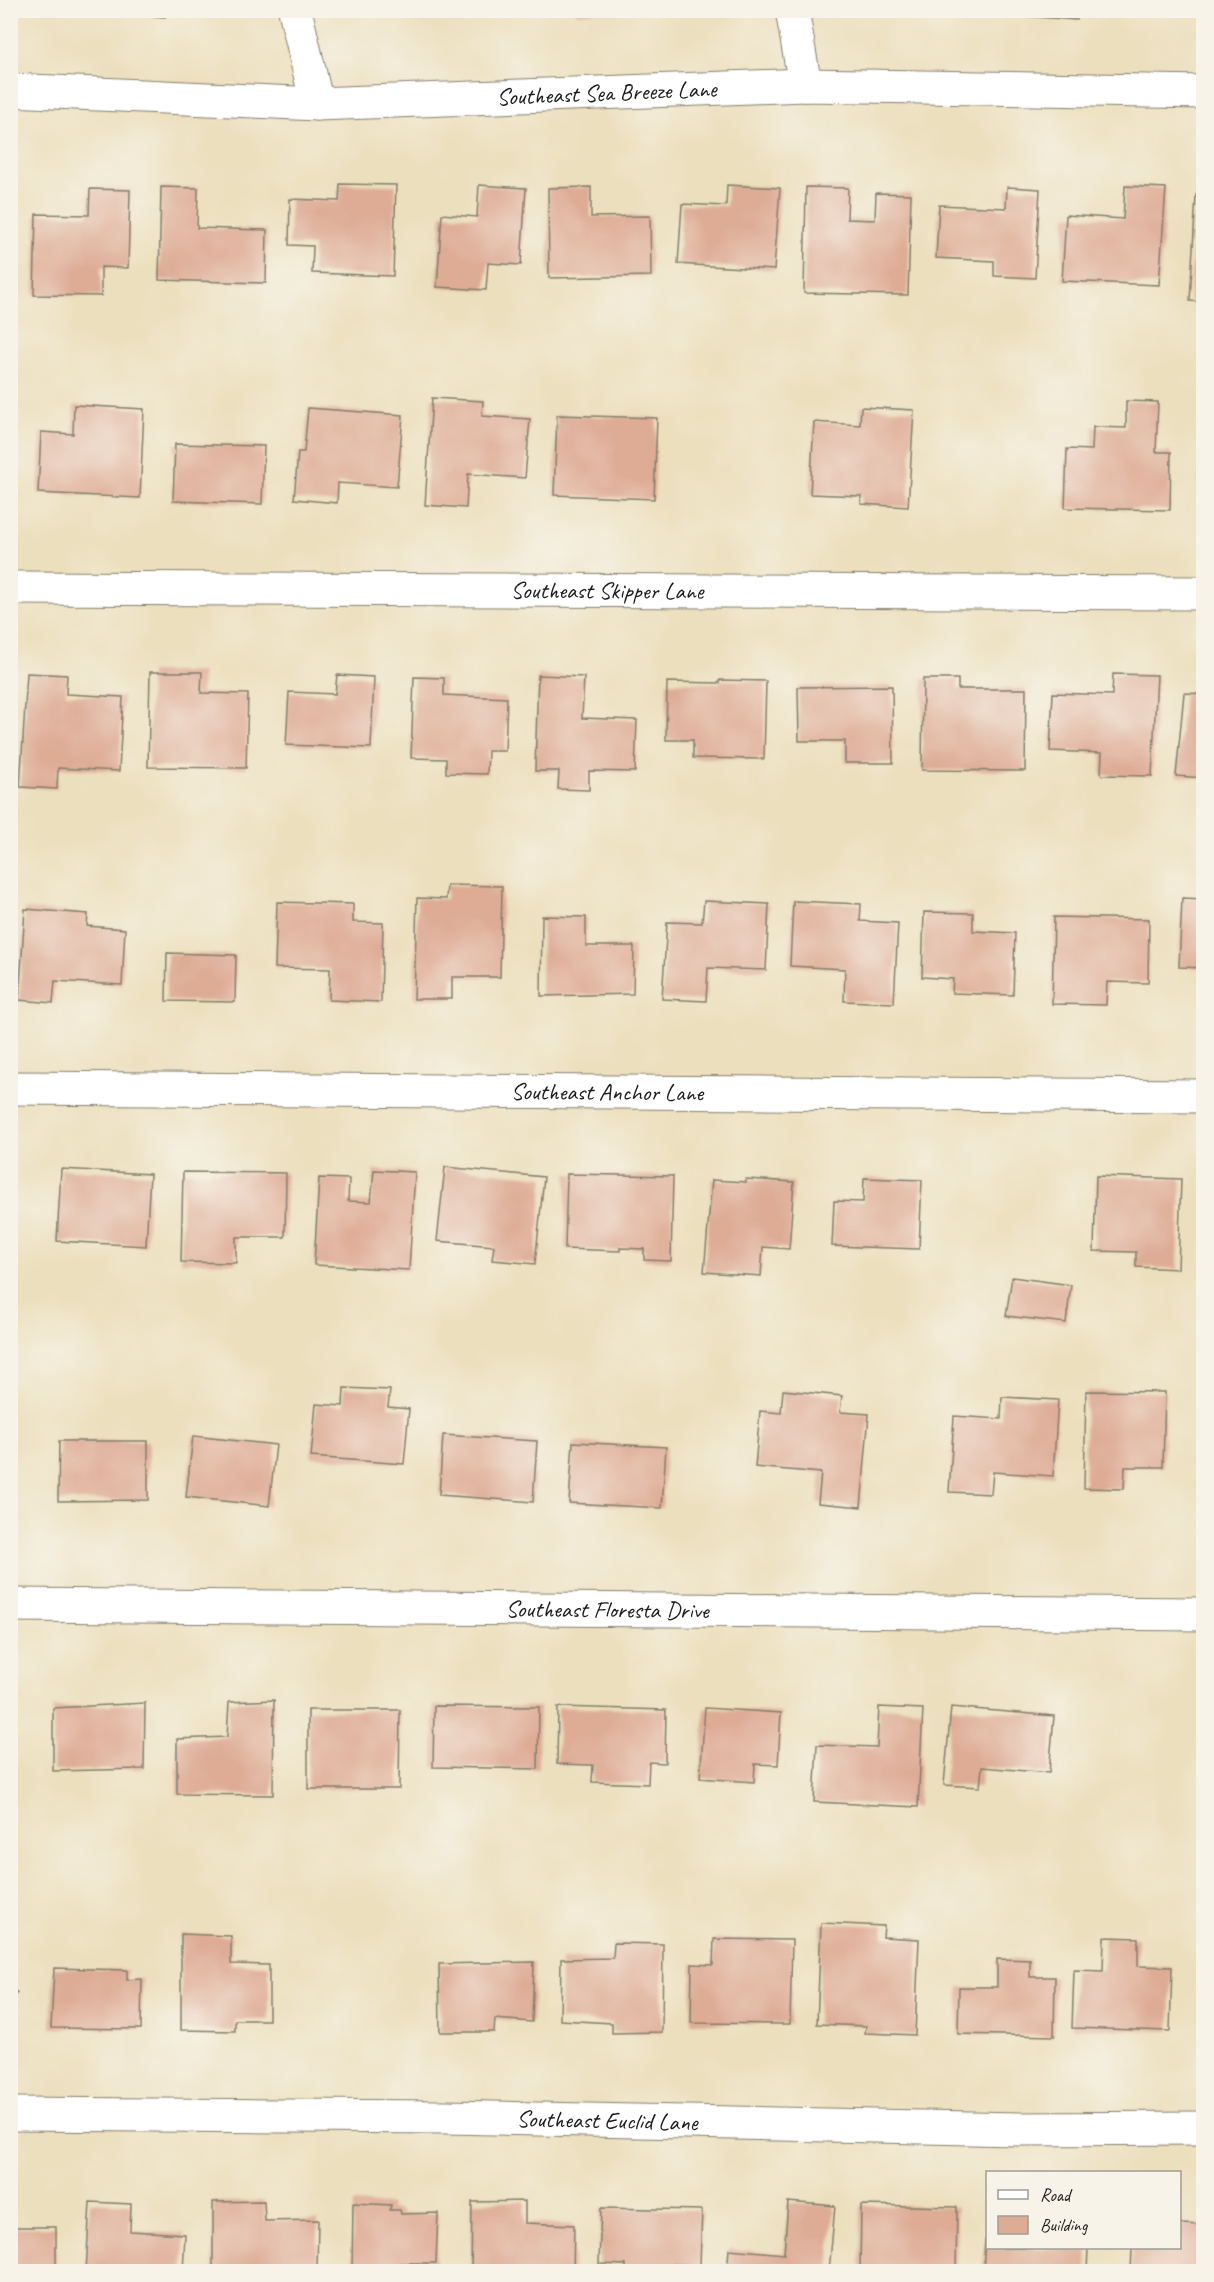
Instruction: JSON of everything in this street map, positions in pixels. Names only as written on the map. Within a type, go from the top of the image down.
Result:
[{"type":"street","points":[[295,10],[317,104]]},
{"type":"street","points":[[792,10],[805,85]]},
{"type":"street","name":"Southeast Sea Breeze Lane","points":[[10,90],[317,104],[805,85],[1203,92]]},
{"type":"street","name":"Southeast Skipper Lane","points":[[10,588],[1203,593]]},
{"type":"street","name":"Southeast Anchor Lane","points":[[10,1088],[1203,1096]]},
{"type":"street","name":"Southeast Floresta Drive","points":[[10,1605],[1203,1614]]},
{"type":"street","name":"Southeast Euclid Lane","points":[[10,2114],[446,2117],[1018,2129],[1203,2128]]},
{"type":"building","points":[[100,10],[165,10],[165,17],[100,12]]},
{"type":"building","points":[[576,10],[594,10],[594,12],[577,14]]},
{"type":"building","points":[[984,10],[1078,10],[1077,20],[984,13]]},
{"type":"building","points":[[1171,10],[1204,10],[1204,13],[1171,12]]},
{"type":"building","points":[[340,184],[396,185],[393,276],[312,273],[313,246],[289,245],[290,199],[339,201]]},
{"type":"building","points":[[479,185],[526,188],[521,265],[488,263],[486,290],[437,287],[442,214],[477,217]]},
{"type":"building","points":[[727,185],[780,188],[774,270],[678,264],[682,204],[726,206]]},
{"type":"building","points":[[1125,186],[1166,188],[1159,285],[1062,281],[1066,215],[1123,219]]},
{"type":"building","points":[[161,187],[198,188],[197,228],[267,230],[266,283],[159,280]]},
{"type":"building","points":[[591,187],[591,217],[650,216],[651,276],[549,278],[548,188]]},
{"type":"building","points":[[806,187],[848,188],[847,219],[875,220],[876,193],[911,194],[908,295],[804,293]]},
{"type":"building","points":[[1007,187],[1040,189],[1035,278],[994,276],[994,261],[936,258],[939,205],[1006,208]]},
{"type":"building","points":[[90,189],[130,190],[128,268],[101,267],[101,296],[34,295],[36,214],[89,215]]},
{"type":"building","points":[[1196,195],[1204,196],[1204,302],[1190,301]]},
{"type":"building","points":[[432,398],[483,401],[482,416],[530,419],[525,478],[468,474],[466,508],[425,505]]},
{"type":"building","points":[[1126,401],[1158,402],[1156,452],[1171,452],[1170,510],[1065,508],[1067,449],[1092,450],[1093,427],[1126,428]]},
{"type":"building","points":[[74,405],[144,409],[140,498],[38,493],[41,432],[73,434]]},
{"type":"building","points":[[861,407],[914,410],[908,507],[861,504],[861,496],[810,494],[814,422],[860,425]]},
{"type":"building","points":[[308,408],[403,415],[397,487],[338,483],[337,503],[294,499],[298,452],[304,452]]},
{"type":"building","points":[[557,415],[657,418],[654,499],[554,495]]},
{"type":"building","points":[[1199,430],[1204,430],[1204,496],[1199,496]]},
{"type":"building","points":[[175,444],[264,446],[262,504],[173,501]]},
{"type":"building","points":[[150,672],[202,672],[201,693],[248,694],[246,768],[148,767]]},
{"type":"building","points":[[27,673],[67,675],[66,694],[123,697],[119,771],[58,768],[57,789],[20,787]]},
{"type":"building","points":[[1113,674],[1157,675],[1152,776],[1101,775],[1102,753],[1050,751],[1053,693],[1112,695]]},
{"type":"building","points":[[337,675],[374,677],[371,748],[286,745],[289,692],[335,694]]},
{"type":"building","points":[[538,675],[584,677],[582,718],[637,720],[635,772],[589,771],[589,790],[558,789],[559,771],[535,771]]},
{"type":"building","points":[[414,677],[444,678],[444,695],[507,698],[505,751],[488,751],[487,774],[446,773],[446,759],[411,758]]},
{"type":"building","points":[[923,679],[958,679],[958,689],[1026,689],[1025,771],[922,770]]},
{"type":"building","points":[[720,680],[766,681],[764,759],[693,758],[693,740],[666,740],[667,682],[720,683]]},
{"type":"building","points":[[892,686],[893,763],[845,763],[845,741],[799,741],[798,687]]},
{"type":"building","points":[[1184,693],[1204,694],[1204,778],[1176,776]]},
{"type":"building","points":[[447,885],[502,886],[500,977],[452,977],[452,999],[414,999],[417,898],[446,899]]},
{"type":"building","points":[[1182,898],[1204,899],[1204,968],[1179,967]]},
{"type":"building","points":[[704,901],[769,904],[766,970],[708,968],[706,1001],[662,999],[667,922],[702,923]]},
{"type":"building","points":[[793,901],[861,904],[860,921],[898,923],[894,1003],[844,1001],[845,969],[790,966]]},
{"type":"building","points":[[277,902],[353,904],[353,922],[383,923],[381,1002],[329,1000],[330,969],[275,968]]},
{"type":"building","points":[[25,909],[88,914],[87,926],[125,929],[122,985],[55,981],[53,1003],[19,1000]]},
{"type":"building","points":[[924,912],[973,913],[973,931],[1015,933],[1013,995],[952,993],[953,979],[922,977]]},
{"type":"building","points":[[542,916],[586,917],[586,946],[634,946],[633,994],[541,996]]},
{"type":"building","points":[[1054,917],[1149,919],[1148,983],[1107,982],[1106,1005],[1052,1004]]},
{"type":"building","points":[[167,953],[236,955],[235,1002],[166,1001]]},
{"type":"building","points":[[445,1167],[544,1177],[535,1264],[492,1260],[494,1246],[437,1241]]},
{"type":"building","points":[[61,1169],[150,1174],[146,1246],[57,1241]]},
{"type":"building","points":[[374,1170],[415,1172],[409,1270],[314,1265],[319,1178],[349,1179],[348,1201],[371,1202]]},
{"type":"building","points":[[183,1172],[286,1173],[285,1237],[236,1237],[236,1263],[181,1262]]},
{"type":"building","points":[[567,1174],[673,1176],[671,1261],[644,1260],[644,1249],[620,1248],[620,1251],[565,1249]]},
{"type":"building","points":[[1096,1176],[1181,1179],[1178,1269],[1136,1267],[1136,1252],[1094,1251]]},
{"type":"building","points":[[864,1178],[922,1180],[919,1249],[832,1246],[834,1201],[863,1202]]},
{"type":"building","points":[[746,1179],[794,1182],[789,1249],[763,1247],[761,1276],[704,1272],[712,1180],[746,1182]]},
{"type":"building","points":[[1012,1277],[1071,1285],[1066,1323],[1006,1316]]},
{"type":"building","points":[[344,1388],[390,1390],[388,1407],[409,1409],[404,1464],[311,1457],[316,1404],[343,1406]]},
{"type":"building","points":[[783,1390],[842,1396],[840,1412],[869,1414],[861,1507],[818,1503],[821,1473],[755,1467],[760,1411],[781,1413]]},
{"type":"building","points":[[1086,1391],[1165,1392],[1163,1467],[1125,1467],[1124,1489],[1084,1488]]},
{"type":"building","points":[[1002,1397],[1058,1400],[1053,1476],[993,1472],[991,1494],[949,1492],[954,1416],[1001,1419]]},
{"type":"building","points":[[443,1435],[537,1441],[533,1502],[439,1495]]},
{"type":"building","points":[[193,1436],[276,1445],[269,1506],[186,1497]]},
{"type":"building","points":[[59,1441],[148,1441],[148,1500],[58,1501]]},
{"type":"building","points":[[573,1442],[666,1447],[662,1508],[569,1503]]},
{"type":"building","points":[[274,1700],[273,1795],[177,1794],[177,1739],[227,1737],[229,1702]]},
{"type":"building","points":[[145,1703],[144,1769],[53,1771],[53,1708]]},
{"type":"building","points":[[434,1706],[539,1707],[538,1769],[433,1767]]},
{"type":"building","points":[[558,1707],[666,1710],[665,1763],[649,1762],[648,1784],[592,1782],[593,1765],[557,1764]]},
{"type":"building","points":[[879,1707],[923,1709],[918,1807],[814,1802],[817,1745],[877,1747]]},
{"type":"building","points":[[951,1707],[1054,1716],[1049,1773],[982,1767],[980,1787],[944,1785]]},
{"type":"building","points":[[705,1708],[781,1713],[778,1765],[755,1764],[754,1782],[700,1778]]},
{"type":"building","points":[[308,1710],[400,1710],[399,1789],[308,1789]]},
{"type":"building","points":[[821,1923],[884,1926],[883,1937],[919,1939],[915,2035],[865,2033],[866,2026],[817,2024]]},
{"type":"building","points":[[181,1934],[231,1936],[231,1964],[269,1965],[269,2020],[235,2020],[235,2031],[181,2030]]},
{"type":"building","points":[[1104,1937],[1138,1938],[1138,1966],[1172,1967],[1170,2031],[1072,2028],[1074,1970],[1103,1971]]},
{"type":"building","points":[[714,1939],[792,1940],[790,2024],[691,2023],[692,1964],[713,1965]]},
{"type":"building","points":[[614,1943],[663,1944],[662,2032],[612,2033],[612,2023],[560,2020],[561,1959],[613,1958]]},
{"type":"building","points":[[997,1959],[1030,1960],[1030,1977],[1055,1977],[1054,2036],[958,2034],[959,1987],[997,1987]]},
{"type":"building","points":[[534,1962],[532,2022],[495,2019],[494,2032],[440,2032],[439,1964]]},
{"type":"building","points":[[54,1968],[127,1970],[127,1980],[142,1979],[141,2029],[51,2028]]},
{"type":"building","points":[[10,1987],[17,1993],[10,2001]]},
{"type":"building","points":[[264,2201],[265,2221],[318,2220],[317,2272],[213,2272],[213,2202]]},
{"type":"building","points":[[525,2201],[525,2223],[574,2225],[573,2272],[471,2272],[472,2202]]},
{"type":"building","points":[[90,2202],[131,2204],[130,2231],[185,2234],[183,2272],[86,2272]]},
{"type":"building","points":[[788,2202],[835,2206],[829,2272],[727,2272],[729,2249],[784,2254]]},
{"type":"building","points":[[353,2203],[391,2205],[390,2210],[400,2210],[401,2214],[438,2213],[436,2263],[400,2263],[399,2272],[352,2272]]},
{"type":"building","points":[[861,2205],[957,2207],[956,2271],[860,2272]]},
{"type":"building","points":[[601,2208],[702,2210],[700,2265],[673,2264],[673,2272],[626,2272],[626,2265],[599,2264]]},
{"type":"building","points":[[1181,2224],[1204,2225],[1204,2272],[1131,2272],[1132,2249],[1181,2249]]},
{"type":"building","points":[[10,2227],[56,2227],[56,2272],[10,2272]]},
{"type":"building","points":[[985,2240],[986,2249],[1088,2249],[1087,2272],[983,2272]]}]
